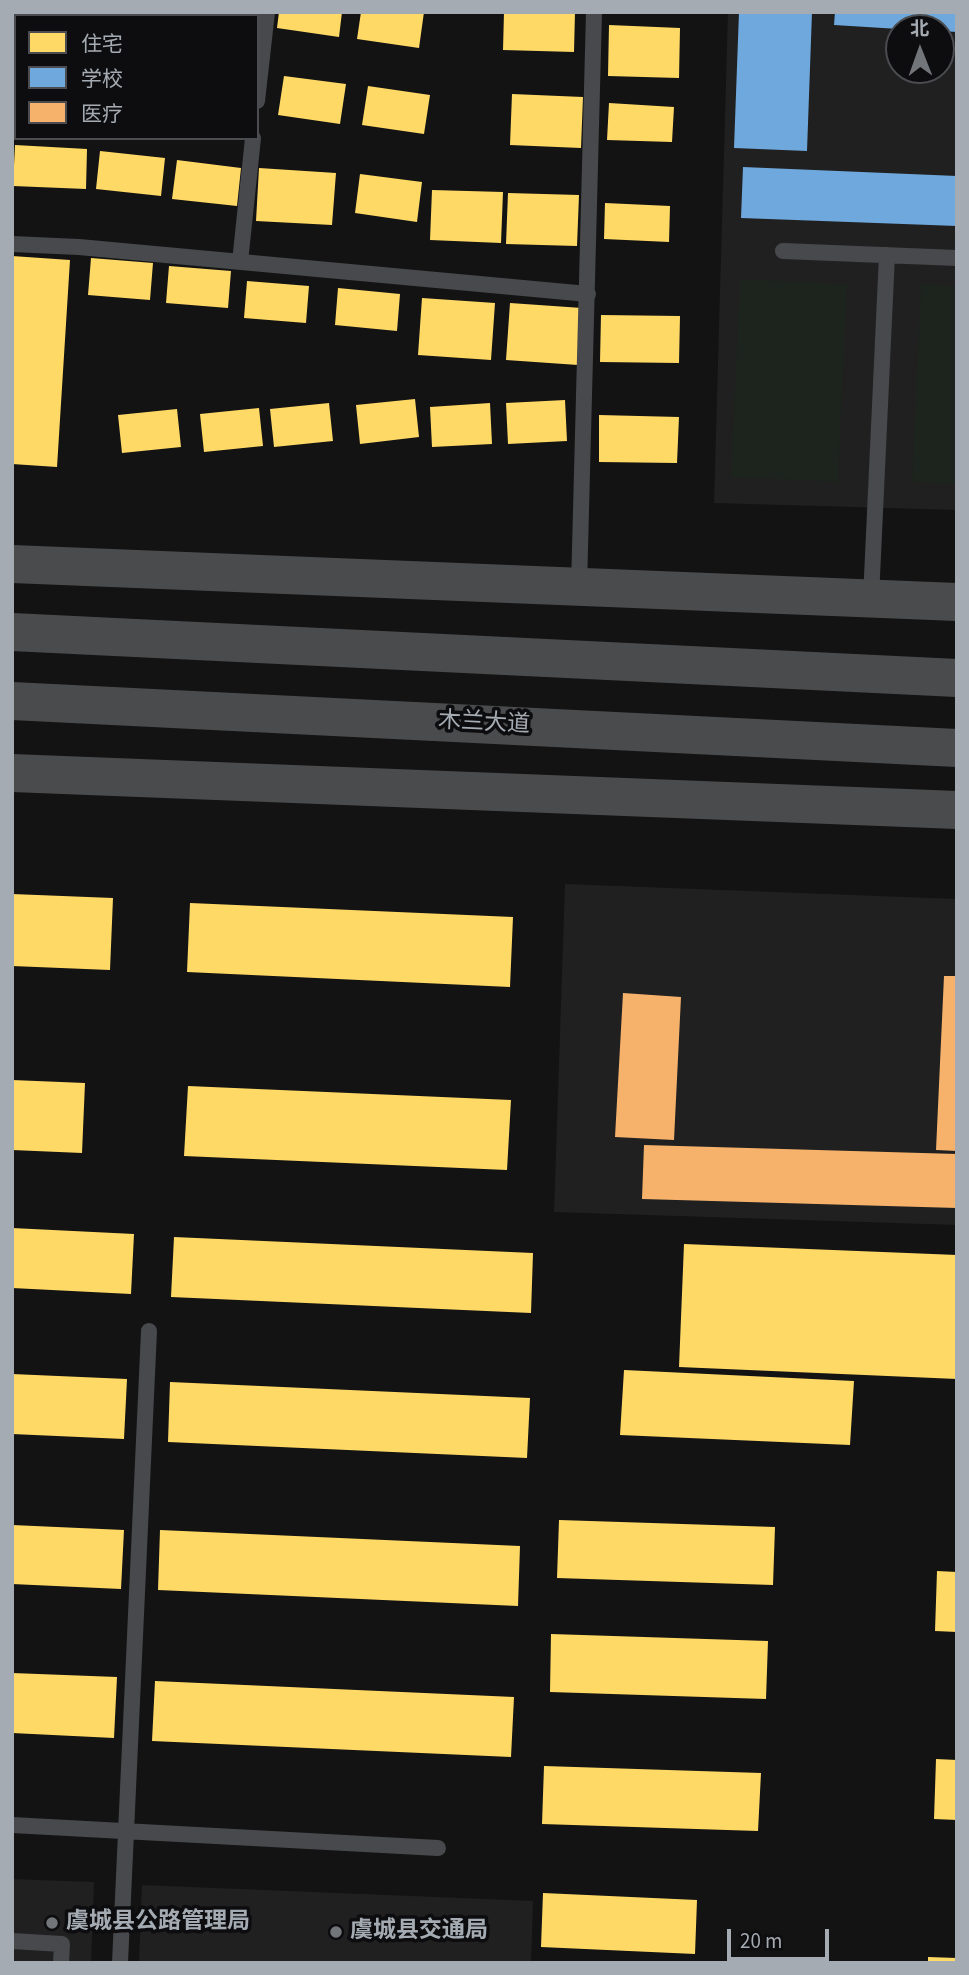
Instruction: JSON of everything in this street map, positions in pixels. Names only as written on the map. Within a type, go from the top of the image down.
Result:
[{"type":"main road","points":[[12,564],[957,602]]},
{"type":"main road","points":[[12,632],[957,678]]},
{"type":"main road","name":"木兰大道","points":[[12,701],[957,748]]},
{"type":"main road","points":[[12,773],[957,810]]},
{"type":"lane","points":[[259,83],[267,12]]},
{"type":"lane","points":[[579,587],[594,12]]},
{"type":"lane","points":[[240,262],[253,140]]},
{"type":"lane","points":[[12,244],[588,294]]},
{"type":"lane","points":[[783,251],[957,258]]},
{"type":"lane","points":[[871,598],[887,255]]},
{"type":"lane","points":[[120,1963],[149,1331]]},
{"type":"lane","points":[[12,1825],[438,1849]]},
{"type":"lane","points":[[12,1941],[62,1944],[61,1963]]},
{"type":"shaded area","points":[[728,12],[957,12],[957,510],[714,503]]},
{"type":"shaded area","points":[[740,279],[847,284],[838,482],[731,477]]},
{"type":"shaded area","points":[[921,284],[957,286],[957,484],[912,482]]},
{"type":"shaded area","points":[[565,884],[957,899],[957,1225],[554,1212]]},
{"type":"shaded area","name":"虞城县公路管理局","points":[[12,1879],[94,1882],[91,1963],[12,1963]]},
{"type":"shaded area","name":"虞城县交通局","points":[[142,1885],[533,1901],[531,1963],[139,1963]]},
{"type":"building: 住宅","points":[[23,12],[93,12],[93,14]]},
{"type":"building: 住宅","points":[[117,12],[182,12],[182,14]]},
{"type":"building: 住宅","points":[[260,12],[259,24],[259,14],[195,14]]},
{"type":"building: 住宅","points":[[279,12],[342,12],[339,37],[277,28]]},
{"type":"building: 住宅","points":[[361,12],[424,12],[419,48],[357,39]]},
{"type":"building: 住宅","points":[[504,12],[575,12],[574,52],[503,50]]},
{"type":"building: 住宅","points":[[609,25],[680,28],[679,78],[608,76]]},
{"type":"building: 住宅","points":[[12,46],[14,46],[14,86]]},
{"type":"building: 住宅","points":[[284,76],[346,84],[340,124],[278,115]]},
{"type":"building: 住宅","points":[[368,86],[430,95],[424,134],[362,125]]},
{"type":"building: 住宅","points":[[512,94],[583,97],[581,148],[510,145]]},
{"type":"building: 住宅","points":[[609,103],[674,107],[672,142],[607,140]]},
{"type":"building: 住宅","points":[[15,145],[87,149],[86,189],[13,186]]},
{"type":"building: 住宅","points":[[100,151],[165,158],[161,196],[96,189]]},
{"type":"building: 住宅","points":[[177,160],[241,168],[237,206],[172,199]]},
{"type":"building: 住宅","points":[[259,168],[336,173],[332,225],[256,221]]},
{"type":"building: 住宅","points":[[360,174],[422,182],[417,222],[355,213]]},
{"type":"building: 住宅","points":[[432,190],[503,192],[501,243],[430,240]]},
{"type":"building: 住宅","points":[[508,193],[579,195],[577,246],[506,244]]},
{"type":"building: 住宅","points":[[605,203],[670,206],[669,242],[604,239]]},
{"type":"building: 住宅","points":[[12,256],[70,260],[57,467],[12,464]]},
{"type":"building: 住宅","points":[[91,258],[153,263],[150,300],[88,295]]},
{"type":"building: 住宅","points":[[169,266],[231,271],[228,308],[166,303]]},
{"type":"building: 住宅","points":[[247,281],[309,286],[306,323],[244,318]]},
{"type":"building: 住宅","points":[[338,288],[400,294],[397,331],[335,325]]},
{"type":"building: 住宅","points":[[422,298],[495,303],[491,360],[418,355]]},
{"type":"building: 住宅","points":[[510,303],[582,308],[578,365],[506,360]]},
{"type":"building: 住宅","points":[[601,315],[680,316],[679,363],[600,362]]},
{"type":"building: 住宅","points":[[415,399],[419,437],[360,444],[356,405]]},
{"type":"building: 住宅","points":[[565,400],[567,441],[508,444],[506,403]]},
{"type":"building: 住宅","points":[[329,403],[333,441],[274,447],[270,409]]},
{"type":"building: 住宅","points":[[490,403],[492,444],[432,447],[430,407]]},
{"type":"building: 住宅","points":[[259,408],[263,446],[204,452],[200,414]]},
{"type":"building: 住宅","points":[[177,409],[181,447],[122,453],[118,415]]},
{"type":"building: 住宅","points":[[599,415],[679,417],[677,463],[599,462]]},
{"type":"building: 住宅","points":[[12,894],[113,898],[110,970],[12,966]]},
{"type":"building: 住宅","points":[[190,903],[513,917],[510,987],[187,972]]},
{"type":"building: 住宅","points":[[12,1080],[85,1083],[82,1153],[12,1150]]},
{"type":"building: 住宅","points":[[188,1086],[511,1100],[507,1170],[184,1156]]},
{"type":"building: 住宅","points":[[12,1228],[134,1234],[131,1294],[12,1288]]},
{"type":"building: 住宅","points":[[174,1237],[533,1253],[531,1313],[171,1297]]},
{"type":"building: 住宅","points":[[684,1244],[957,1255],[957,1379],[679,1367]]},
{"type":"building: 住宅","points":[[624,1370],[854,1381],[850,1445],[620,1435]]},
{"type":"building: 住宅","points":[[12,1374],[127,1379],[124,1439],[12,1434]]},
{"type":"building: 住宅","points":[[170,1382],[530,1398],[527,1458],[168,1442]]},
{"type":"building: 住宅","points":[[559,1520],[775,1527],[773,1585],[557,1578]]},
{"type":"building: 住宅","points":[[12,1525],[124,1530],[121,1589],[12,1584]]},
{"type":"building: 住宅","points":[[160,1530],[520,1546],[518,1606],[158,1590]]},
{"type":"building: 住宅","points":[[937,1571],[957,1572],[957,1632],[935,1631]]},
{"type":"building: 住宅","points":[[551,1634],[768,1641],[766,1699],[550,1692]]},
{"type":"building: 住宅","points":[[12,1673],[117,1677],[114,1738],[12,1733]]},
{"type":"building: 住宅","points":[[155,1681],[514,1697],[511,1757],[152,1741]]},
{"type":"building: 住宅","points":[[936,1759],[957,1760],[957,1820],[934,1819]]},
{"type":"building: 住宅","points":[[544,1766],[761,1773],[758,1831],[542,1824]]},
{"type":"building: 住宅","points":[[543,1893],[697,1900],[695,1954],[541,1947]]},
{"type":"building: 住宅","points":[[928,1957],[957,1958],[957,1963],[928,1963]]},
{"type":"building: 学校","points":[[739,12],[812,12],[807,151],[734,148]]},
{"type":"building: 学校","points":[[835,12],[957,12],[957,32],[955,14],[885,14],[885,28],[834,25]]},
{"type":"building: 学校","points":[[743,167],[957,176],[957,226],[741,218]]},
{"type":"building: 医疗","points":[[944,976],[957,976],[957,1151],[936,1150]]},
{"type":"building: 医疗","points":[[623,993],[681,997],[674,1140],[615,1137]]},
{"type":"building: 医疗","points":[[644,1145],[957,1154],[957,1208],[642,1199]]},
{"type":"place","name":"虞城县公路管理局","points":[[52,1923]]},
{"type":"place","name":"虞城县交通局","points":[[336,1932]]}]
